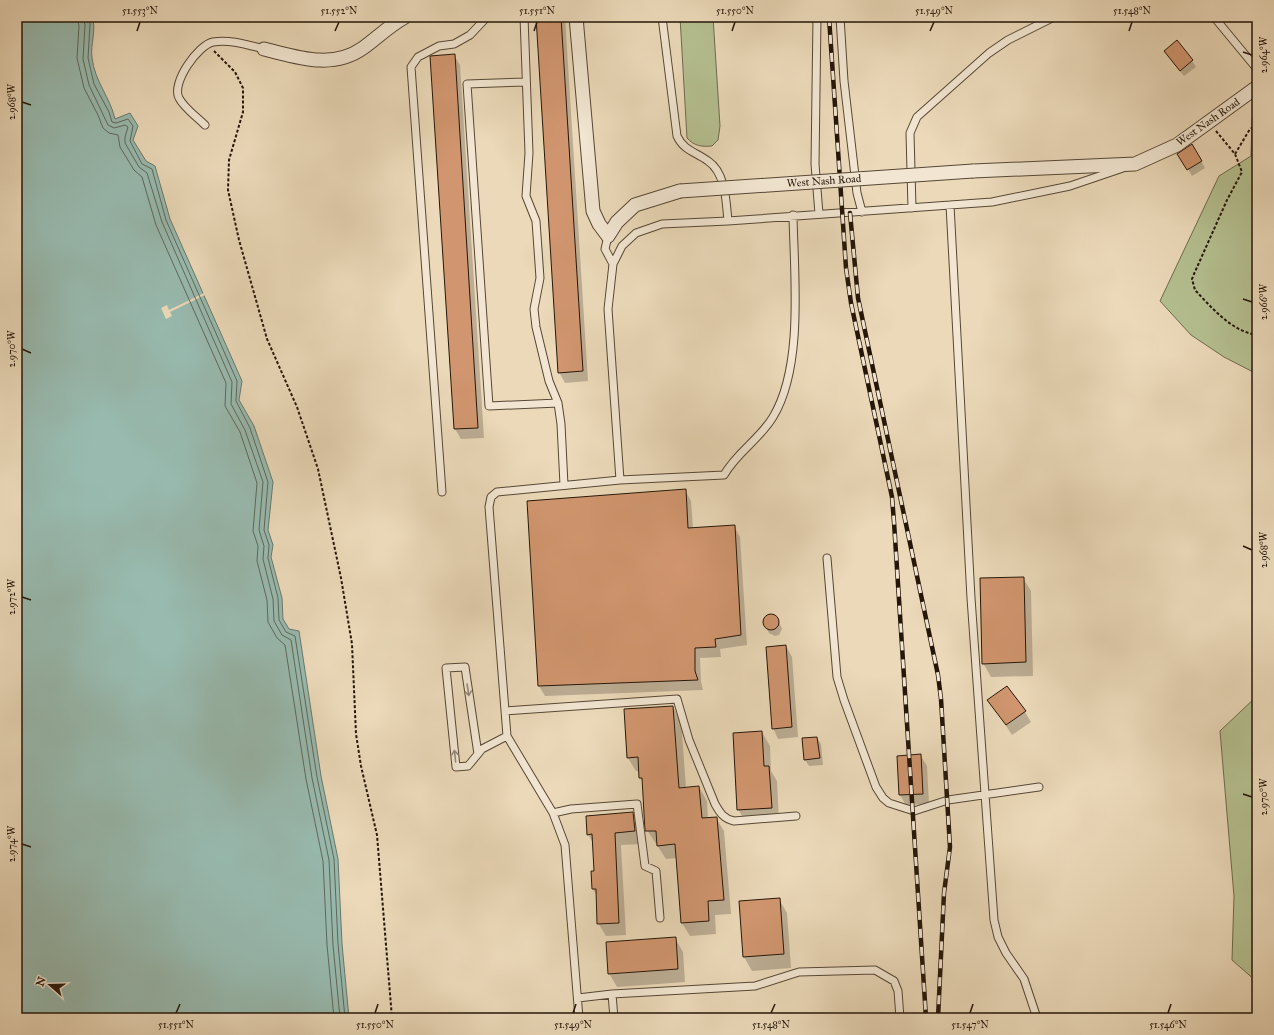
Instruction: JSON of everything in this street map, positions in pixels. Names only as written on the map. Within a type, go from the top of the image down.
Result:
[{"type":"street","points":[[264,48],[315,61],[337,59],[361,50],[405,17]]},
{"type":"street","points":[[576,17],[593,211],[599,224],[608,236]]},
{"type":"street","name":"West Nash Road","points":[[608,236],[617,222],[635,205],[680,192],[973,171],[1135,164],[1177,144],[1257,87]]},
{"type":"lane","points":[[442,492],[410,67],[418,57],[439,46],[454,44],[470,35],[487,17]]},
{"type":"lane","points":[[524,17],[529,153],[526,196],[536,221],[540,278],[534,309],[536,327],[549,380],[558,403],[562,424],[564,485]]},
{"type":"lane","points":[[662,17],[677,136],[686,149],[709,161],[717,170],[722,181],[728,221]]},
{"type":"lane","points":[[816,17],[815,164],[819,214]]},
{"type":"lane","points":[[840,17],[844,81],[856,193],[862,212]]},
{"type":"lane","points":[[912,208],[910,133],[917,118],[989,53],[1008,40],[1054,17]]},
{"type":"lane","points":[[1214,17],[1257,69]]},
{"type":"lane","points":[[204,125],[180,98],[177,91],[180,78],[202,48],[212,42],[235,42],[264,48]]},
{"type":"lane","points":[[526,82],[467,84],[489,406],[558,403]]},
{"type":"lane","points":[[620,480],[608,309],[612,264],[622,246],[636,233],[662,224],[728,221],[793,215],[862,212],[992,202],[1048,192],[1102,176],[1135,164]]},
{"type":"lane","points":[[950,205],[971,598],[994,920],[998,937],[1006,953],[1024,979],[1037,1018]]},
{"type":"lane","points":[[579,1018],[565,845],[553,813],[507,736],[489,507],[491,497],[497,492],[564,485],[620,480],[724,475],[732,461],[772,418],[787,387],[791,363],[794,307],[793,215]]},
{"type":"lane","points":[[608,236],[605,249],[612,264]]},
{"type":"lane","points":[[827,558],[838,677],[849,715],[876,787],[883,798],[896,807],[914,811],[948,800],[1039,787]]},
{"type":"lane","points":[[478,754],[465,667],[446,668],[456,767],[468,766],[478,754],[482,749],[507,736]]},
{"type":"lane","points":[[505,711],[677,699],[689,740],[715,804],[727,820],[734,821],[796,816]]},
{"type":"lane","points":[[553,813],[571,809],[637,804],[645,866],[656,872],[660,918]]},
{"type":"lane","points":[[578,998],[612,994],[755,986],[799,972],[875,970],[894,981],[898,991],[900,1018]]},
{"type":"lane","points":[[612,994],[614,1018]]},
{"type":"path","points":[[207,45],[236,72],[243,88],[243,112],[229,160],[228,190],[239,240],[267,339],[297,407],[318,469],[341,578],[352,644],[356,734],[377,835],[388,949],[392,1018]]},
{"type":"path","points":[[1235,154],[1250,129],[1257,125]]},
{"type":"path","points":[[1224,143],[1235,154],[1242,172],[1227,200],[1194,274],[1192,285],[1223,319],[1242,331],[1257,335]]},
{"type":"green space","points":[[680,17],[713,17],[720,126],[718,140],[712,146],[698,145],[692,143],[687,138]]},
{"type":"green space","points":[[1257,114],[1257,374],[1224,357],[1191,335],[1160,301],[1219,176],[1251,156],[1252,119]]},
{"type":"green space","points":[[1257,696],[1257,982],[1232,960],[1234,896],[1220,731]]},
{"type":"water","points":[[17,17],[92,17],[94,32],[92,58],[96,75],[110,104],[115,119],[130,113],[138,126],[133,140],[146,161],[155,166],[170,219],[242,381],[239,400],[254,426],[273,482],[268,530],[273,545],[271,557],[282,598],[283,619],[289,629],[299,631],[321,776],[338,859],[342,944],[349,1018],[17,1018]]},
{"type":"pier","points":[[204,293],[205,295],[170,312],[172,316],[166,319],[161,308],[167,305],[169,310]]},
{"type":"building","points":[[536,17],[561,17],[583,371],[558,373]]},
{"type":"building","points":[[1177,40],[1193,60],[1180,71],[1164,51]]},
{"type":"building","points":[[455,54],[478,428],[454,429],[430,56]]},
{"type":"building","points":[[1192,144],[1202,161],[1187,170],[1177,154]]},
{"type":"building","points":[[686,489],[688,528],[735,525],[741,635],[715,639],[716,647],[695,648],[695,671],[698,680],[538,686],[527,501]]},
{"type":"building","points":[[1024,577],[1026,662],[982,664],[980,578]]},
{"type":"building","points":[[771,614],[777,616],[779,622],[777,628],[771,630],[765,628],[763,622],[765,616]]},
{"type":"building","points":[[786,645],[792,727],[772,729],[766,647]]},
{"type":"building","points":[[1007,686],[1026,711],[1006,725],[987,700]]},
{"type":"building","points":[[673,706],[679,788],[699,786],[702,818],[717,817],[724,900],[708,901],[709,921],[681,923],[675,844],[657,846],[656,831],[645,831],[642,778],[639,778],[638,757],[627,758],[624,709]]},
{"type":"building","points":[[762,731],[764,766],[769,766],[772,808],[737,810],[733,733]]},
{"type":"building","points":[[817,737],[820,758],[804,760],[802,738]]},
{"type":"building","points":[[921,754],[923,794],[899,795],[897,756]]},
{"type":"building","points":[[633,812],[635,831],[615,833],[619,923],[597,924],[596,889],[592,889],[591,871],[594,871],[592,834],[587,835],[586,816]]},
{"type":"building","points":[[780,898],[784,954],[743,957],[739,901]]},
{"type":"building","points":[[676,937],[678,969],[608,974],[606,942]]},
{"type":"railway","points":[[829,17],[846,268],[851,303],[892,497],[926,1018]]},
{"type":"railway","points":[[850,213],[858,298],[938,675],[941,699],[950,847],[944,893],[938,1018]]}]
